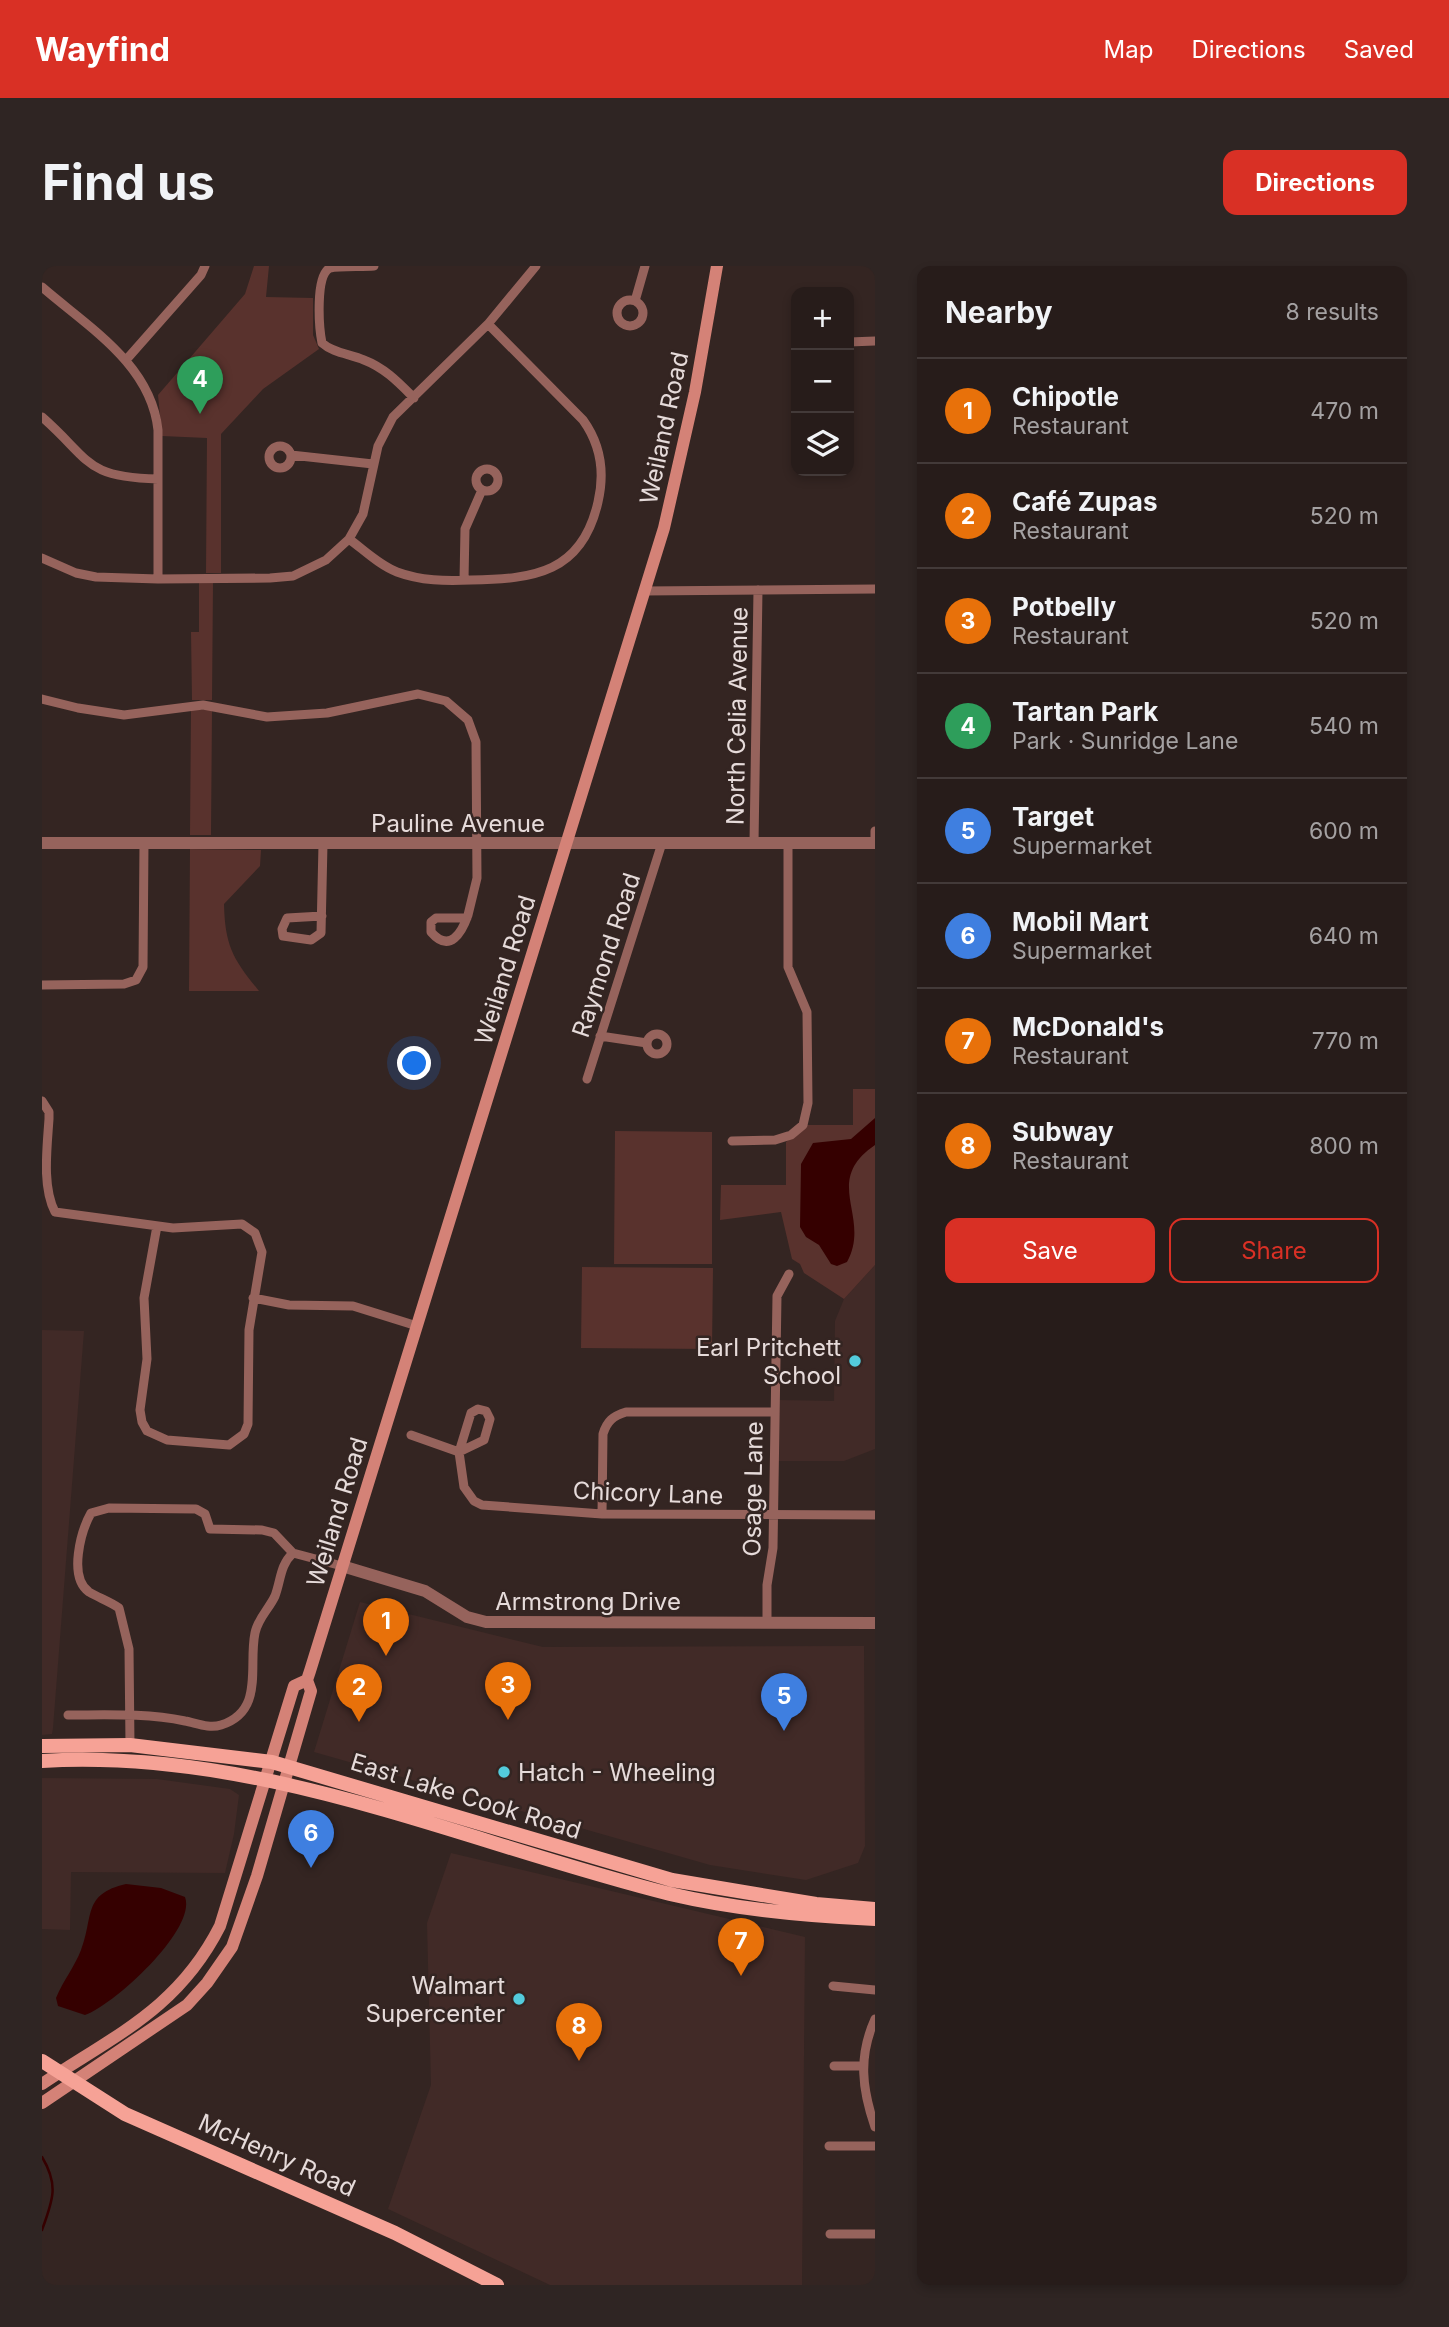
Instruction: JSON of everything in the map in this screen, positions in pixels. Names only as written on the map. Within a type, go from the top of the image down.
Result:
[{"type":"main road","name":"Weiland Road","points":[[46,2101],[187,2004],[220,1966],[232,1947],[257,1876],[290,1766],[311,1691],[307,1680],[664,528],[695,392],[717,266]]},
{"type":"main road","name":"Weiland Road","points":[[42,2084],[152,2013],[186,1981],[204,1958],[220,1926],[294,1686],[307,1680]]},
{"type":"main road","name":"East Lake Cook Road","points":[[42,1746],[130,1745],[272,1762],[673,1880],[816,1904],[875,1909]]},
{"type":"main road","name":"East Lake Cook Road","points":[[42,1761],[130,1761],[266,1779],[670,1894],[769,1912],[875,1919]]},
{"type":"main road","name":"McHenry Road","points":[[42,2061],[73,2083],[125,2113],[395,2233],[497,2285]]},
{"type":"street","points":[[125,360],[201,275],[205,266]]},
{"type":"street","points":[[374,266],[331,267],[324,273],[320,283],[322,343],[329,349],[360,358],[383,369],[414,398]]},
{"type":"street","points":[[42,558],[76,573],[96,577],[158,579],[293,576],[326,560],[349,538],[363,514],[373,464],[383,433],[393,417],[488,324],[536,266]]},
{"type":"street","points":[[635,301],[645,266]]},
{"type":"street","points":[[42,287],[138,374],[156,411],[158,579]]},
{"type":"street","points":[[349,538],[395,572],[431,580],[517,580],[550,569],[576,549],[586,536],[595,517],[600,493],[600,452],[594,435],[583,420],[488,324]]},
{"type":"street","points":[[854,342],[875,341]]},
{"type":"street","points":[[42,417],[83,458],[108,474],[158,479]]},
{"type":"street","points":[[291,456],[373,464]]},
{"type":"street","points":[[464,580],[465,529],[482,490]]},
{"type":"street","points":[[644,591],[875,589]]},
{"type":"street","name":"North Celia Avenue","points":[[754,842],[758,590]]},
{"type":"street","points":[[42,699],[78,709],[124,715],[203,705],[267,717],[327,713],[366,707],[403,696],[432,695],[459,709],[474,729],[477,755],[477,878],[467,918]]},
{"type":"street","points":[[875,831],[875,843]]},
{"type":"street","name":"Pauline Avenue","points":[[42,843],[875,843]]},
{"type":"street","points":[[42,985],[124,984],[136,980],[143,967],[144,843]]},
{"type":"street","name":"Raymond Road","points":[[587,1079],[662,843]]},
{"type":"street","points":[[732,1141],[775,1140],[791,1135],[803,1125],[808,1103],[807,1012],[788,967],[788,843]]},
{"type":"street","points":[[322,916],[287,918],[282,929],[283,936],[288,940],[318,938],[322,916],[323,844]]},
{"type":"street","points":[[600,1036],[647,1042]]},
{"type":"street","points":[[42,1101],[49,1112],[43,1186],[46,1201],[55,1212],[157,1226],[192,1227],[230,1223],[250,1227],[260,1241],[262,1252],[248,1330],[250,1415],[244,1434],[229,1445],[167,1440],[148,1431],[140,1410],[147,1359],[144,1310],[157,1226]]},
{"type":"street","name":"Osage Lane","points":[[767,1623],[774,1515],[777,1296],[789,1274]]},
{"type":"street","points":[[253,1298],[289,1305],[353,1306],[416,1326]]},
{"type":"street","name":"Chicory Lane","points":[[459,1452],[484,1440],[490,1421],[486,1411],[478,1409],[471,1413],[459,1452],[464,1486],[474,1501],[482,1505],[602,1514],[875,1515]]},
{"type":"street","points":[[602,1514],[603,1434],[607,1423],[615,1415],[626,1412],[774,1412]]},
{"type":"street","points":[[411,1435],[459,1452]]},
{"type":"street","name":"Armstrong Drive","points":[[130,1745],[130,1649],[119,1608],[89,1592],[80,1582],[78,1568],[83,1527],[91,1513],[109,1508],[196,1508],[205,1514],[210,1529],[262,1530],[274,1533],[293,1553],[425,1591],[467,1617],[486,1622],[875,1623]]},
{"type":"street","points":[[68,1715],[170,1718],[208,1726],[220,1725],[235,1718],[245,1707],[255,1685],[255,1632],[274,1599],[283,1562],[293,1553]]},
{"type":"street","points":[[833,1986],[875,1990]]},
{"type":"street","points":[[875,2020],[870,2050],[863,2066],[864,2095],[875,2127]]},
{"type":"street","points":[[834,2066],[863,2066]]},
{"type":"street","points":[[829,2146],[875,2146]]},
{"type":"street","points":[[830,2234],[875,2234]]},
{"type":"shaded area","points":[[254,266],[269,266],[266,297],[313,298],[313,335],[319,349],[263,389],[221,434],[221,573],[206,573],[207,438],[162,436],[158,395],[245,294]]},
{"type":"shaded area","points":[[199,583],[213,583],[212,700],[192,700],[191,632],[199,632]]},
{"type":"shaded area","points":[[191,710],[212,710],[211,835],[190,835]]},
{"type":"shaded area","points":[[190,849],[261,850],[260,866],[224,904],[226,931],[232,951],[259,991],[189,991]]},
{"type":"shaded area","points":[[853,1089],[875,1089],[875,1265],[844,1299],[804,1273],[800,1264],[792,1259],[781,1212],[720,1220],[721,1185],[786,1185],[786,1142],[807,1125],[853,1125]]},
{"type":"shaded area","points":[[875,1118],[875,1145],[859,1159],[851,1172],[849,1186],[853,1245],[847,1262],[837,1266],[831,1264],[819,1245],[806,1237],[800,1227],[801,1164],[813,1143],[851,1139]]},
{"type":"shaded area","points":[[615,1131],[712,1132],[712,1264],[614,1264]]},
{"type":"shaded area","name":"Earl Pritchett School","points":[[875,1265],[875,1449],[844,1461],[777,1461],[778,1400],[834,1401],[835,1321],[844,1299]]},
{"type":"shaded area","points":[[582,1267],[713,1268],[712,1349],[581,1348]]},
{"type":"shaded area","points":[[42,1330],[84,1331],[53,1728],[52,1734],[42,1735]]},
{"type":"shaded area","points":[[360,1602],[543,1647],[864,1646],[865,1846],[858,1863],[806,1880],[710,1865],[314,1752]]},
{"type":"shaded area","points":[[42,1778],[157,1779],[230,1789],[239,1795],[225,1873],[71,1872],[70,1930],[42,1929]]},
{"type":"shaded area","points":[[451,1853],[805,1937],[802,2285],[550,2285],[388,2209],[431,2085],[427,1923]]},
{"type":"shaded area","points":[[126,1884],[161,1888],[185,1897],[185,1911],[179,1928],[133,1982],[98,2008],[85,2015],[58,2006],[56,1998],[81,1950],[92,1908],[102,1894]]},
{"type":"waterway","points":[[42,2157],[52,2184],[49,2210],[42,2230]]},
{"type":"place","name":"Tartan Park","points":[[200,414]]},
{"type":"place","name":"Earl Pritchett School","points":[[855,1361]]},
{"type":"place","name":"Chipotle","points":[[386,1656]]},
{"type":"place","name":"Potbelly","points":[[508,1720]]},
{"type":"place","name":"Café Zupas","points":[[359,1722]]},
{"type":"place","name":"Target","points":[[784,1731]]},
{"type":"place","name":"Hatch - Wheeling","points":[[504,1772]]},
{"type":"place","name":"Mobil Mart","points":[[311,1868]]},
{"type":"place","name":"McDonald's","points":[[741,1976]]},
{"type":"place","name":"Walmart Supercenter","points":[[519,1999]]},
{"type":"place","name":"Subway","points":[[579,2061]]}]
